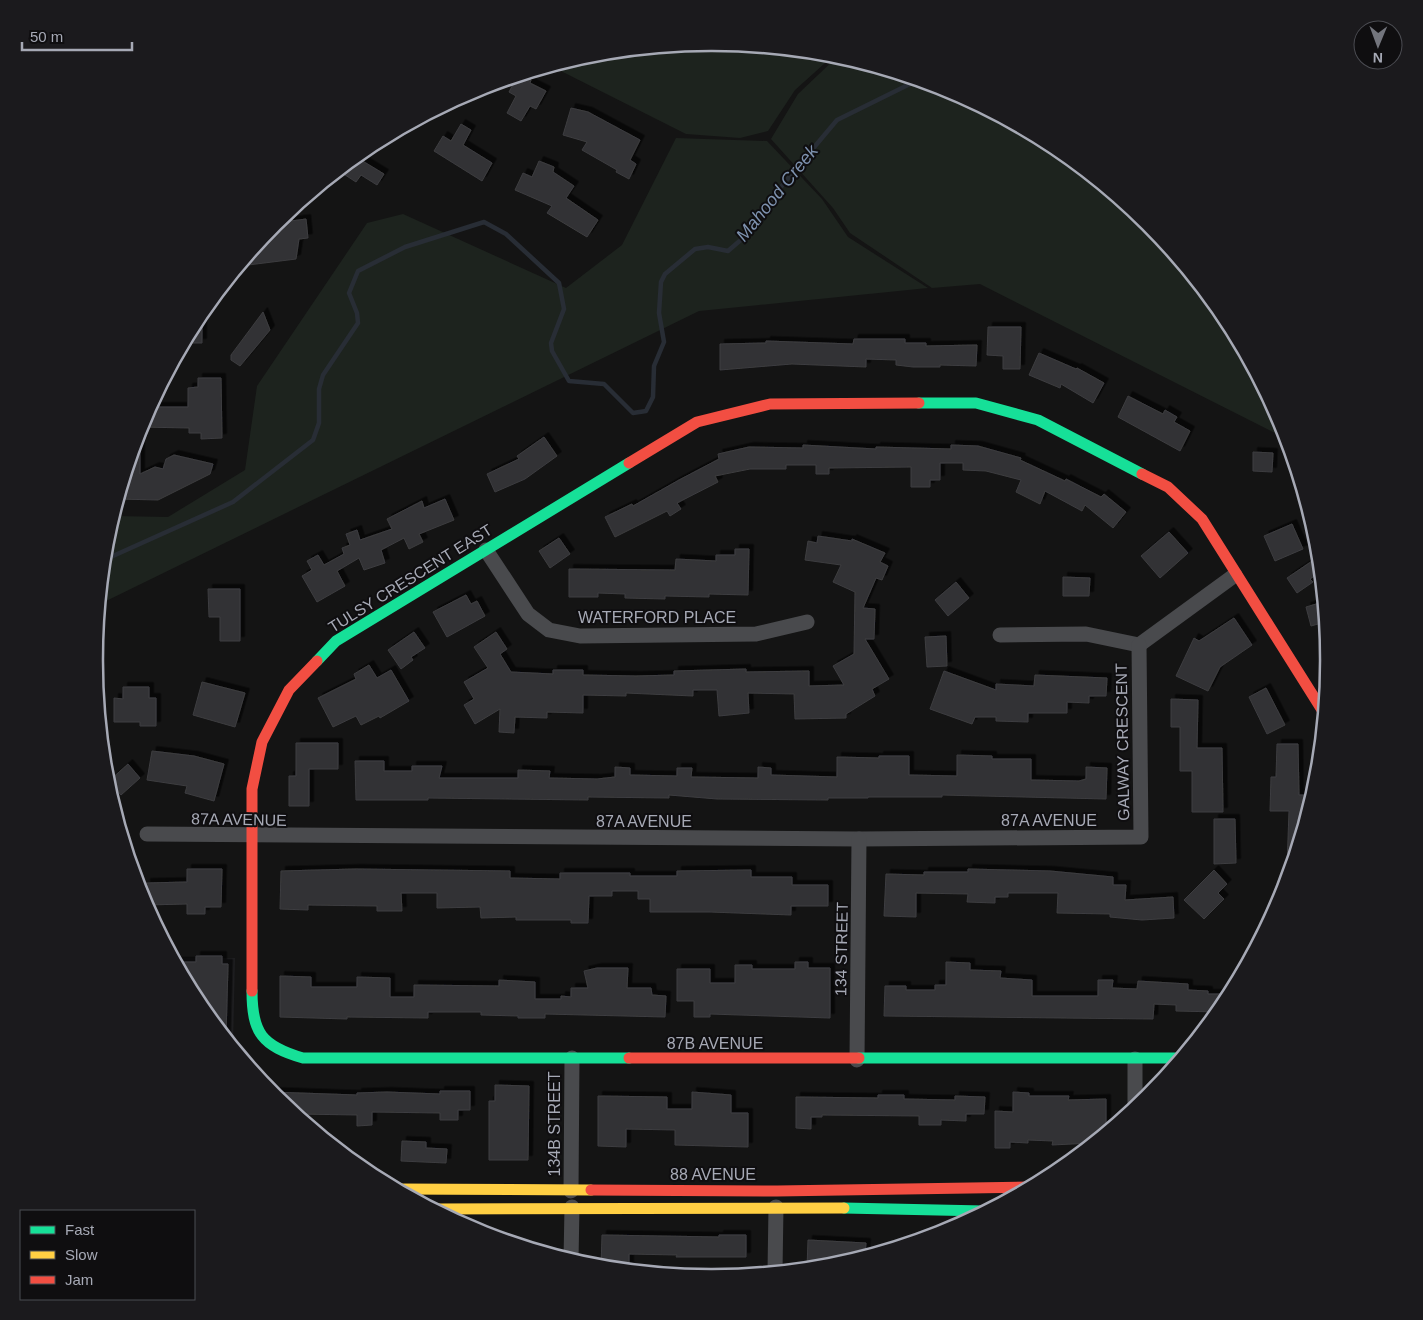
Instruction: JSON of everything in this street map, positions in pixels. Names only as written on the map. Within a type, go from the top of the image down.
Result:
[{"type":"street","name":"TULSY CRESCENT EAST","points":[[258,1034],[252,1008],[252,789],[262,742],[289,690],[336,640],[697,422],[770,404],[976,403],[1038,420],[1168,487],[1202,519],[1235,575],[1319,705]]},
{"type":"street","name":"WATERFORD PLACE","points":[[486,550],[528,614],[549,630],[580,636],[756,634],[807,622]]},
{"type":"street","name":"GALWAY CRESCENT","points":[[1141,837],[1139,645],[1235,575]]},
{"type":"street","points":[[1000,635],[1086,634],[1139,645]]},
{"type":"street","name":"87A AVENUE","points":[[147,834],[252,837],[859,839],[1141,837]]},
{"type":"street","name":"134 STREET","points":[[857,1060],[859,839]]},
{"type":"street","name":"87B AVENUE","points":[[258,1034],[278,1051],[303,1058],[857,1060],[1171,1058]]},
{"type":"street","name":"134B STREET","points":[[571,1191],[572,1058]]},
{"type":"street","points":[[1135,1059],[1135,1097]]},
{"type":"street","name":"88 AVENUE","points":[[409,1188],[571,1191],[1014,1188]]},
{"type":"street","points":[[571,1252],[572,1207]]},
{"type":"street","points":[[775,1265],[776,1207]]},
{"type":"street","name":"88 AVENUE","points":[[448,1209],[776,1207],[970,1211]]},
{"type":"shaded area","points":[[712,51],[791,56],[826,62],[795,90],[768,131],[740,138],[686,134],[560,71],[632,56]]},
{"type":"shaded area","points":[[831,63],[869,72],[907,84],[981,114],[1050,154],[1113,202],[1169,259],[1194,289],[1218,322],[1239,356],[1277,434],[980,284],[932,288],[850,233],[833,208],[771,139],[798,94]]},
{"type":"shaded area","points":[[676,138],[767,141],[822,199],[848,237],[928,288],[699,311],[106,601],[114,541],[120,516],[168,517],[245,470],[257,386],[367,223],[403,214],[566,288],[622,245]]},
{"type":"shaded area","points":[[181,958],[235,958],[233,1036],[205,998]]},
{"type":"building","points":[[530,80],[530,83],[546,91],[536,109],[530,106],[521,121],[507,113],[516,96],[509,92],[513,85]]},
{"type":"building","points":[[571,108],[588,112],[640,140],[630,160],[636,164],[629,179],[582,150],[587,142],[563,135]]},
{"type":"building","points":[[461,124],[471,130],[463,145],[492,163],[482,181],[434,151],[443,136],[451,141]]},
{"type":"building","points":[[363,161],[384,174],[377,185],[361,175],[356,182],[344,175]]},
{"type":"building","points":[[539,161],[554,167],[553,172],[574,186],[566,198],[598,220],[587,237],[547,213],[552,206],[515,190],[523,173],[532,177]]},
{"type":"building","points":[[306,219],[308,238],[299,239],[296,259],[249,265],[281,230],[291,221]]},
{"type":"building","points":[[263,312],[270,330],[240,366],[231,360],[231,355]]},
{"type":"building","points":[[202,327],[202,343],[192,343]]},
{"type":"building","points":[[988,327],[1021,327],[1020,369],[1003,369],[1003,356],[987,355]]},
{"type":"building","points":[[854,339],[905,339],[905,343],[926,343],[926,346],[977,345],[976,366],[940,365],[940,367],[913,367],[896,365],[896,360],[866,359],[866,367],[792,364],[720,370],[720,344],[766,343],[766,341],[853,344]]},
{"type":"building","points":[[1039,353],[1077,368],[1104,383],[1093,403],[1061,384],[1060,388],[1029,375]]},
{"type":"building","points":[[198,378],[221,378],[222,438],[201,439],[201,433],[189,433],[189,428],[149,427],[158,407],[188,407],[188,388],[198,387]]},
{"type":"building","points":[[1128,396],[1163,414],[1165,410],[1177,417],[1174,422],[1190,431],[1180,451],[1118,417]]},
{"type":"building","points":[[544,437],[557,456],[525,479],[495,492],[487,474],[519,459],[517,456]]},
{"type":"building","points":[[803,445],[876,449],[876,447],[951,449],[951,445],[978,446],[1021,458],[1020,460],[1065,481],[1066,479],[1101,497],[1104,494],[1126,512],[1113,528],[1085,505],[1082,511],[1045,491],[1040,504],[1016,492],[1021,480],[986,471],[963,470],[963,463],[940,463],[940,480],[930,480],[930,487],[911,487],[911,467],[829,468],[829,474],[816,474],[816,465],[786,465],[786,469],[750,469],[715,476],[718,482],[677,503],[681,509],[670,516],[667,511],[615,537],[605,517],[632,504],[633,506],[719,459],[718,454],[749,447],[803,448]]},
{"type":"building","points":[[140,451],[140,474],[155,467],[163,469],[166,459],[174,455],[213,464],[210,474],[158,500],[124,499]]},
{"type":"building","points":[[1253,452],[1273,453],[1272,472],[1253,471]]},
{"type":"building","points":[[445,499],[454,520],[419,534],[423,542],[409,549],[404,538],[381,550],[385,563],[364,570],[359,558],[337,571],[345,586],[317,602],[302,576],[312,570],[307,561],[318,555],[324,565],[344,554],[342,548],[350,545],[346,534],[357,530],[360,540],[392,529],[387,519],[422,501],[424,508]]},
{"type":"building","points":[[1292,524],[1303,549],[1275,561],[1264,536]]},
{"type":"building","points":[[1169,532],[1188,553],[1160,578],[1141,556]]},
{"type":"building","points":[[818,536],[852,541],[852,539],[885,553],[880,562],[888,566],[882,580],[876,578],[863,608],[875,609],[874,639],[865,639],[889,679],[872,689],[875,696],[846,714],[846,718],[795,719],[794,694],[748,693],[749,713],[719,716],[717,690],[693,690],[693,696],[626,693],[626,696],[583,695],[583,713],[547,712],[547,718],[515,717],[514,733],[499,732],[500,709],[475,724],[464,705],[474,699],[464,682],[488,668],[474,647],[496,632],[507,649],[500,654],[511,672],[553,674],[553,670],[583,670],[583,675],[636,676],[674,675],[674,671],[746,669],[746,672],[809,671],[809,686],[844,685],[833,666],[854,654],[855,592],[833,582],[841,565],[805,560],[808,541],[817,543]]},
{"type":"building","points":[[559,538],[570,554],[550,568],[539,551]]},
{"type":"building","points":[[735,549],[749,549],[748,595],[709,594],[709,597],[665,596],[665,599],[625,598],[625,594],[598,593],[598,597],[569,597],[569,569],[675,570],[676,559],[716,561],[716,555],[735,555]]},
{"type":"building","points":[[1312,561],[1314,576],[1310,579],[1313,582],[1297,593],[1287,578]]},
{"type":"building","points":[[1063,577],[1090,578],[1089,596],[1063,596]]},
{"type":"building","points":[[956,582],[969,598],[948,616],[935,600]]},
{"type":"building","points":[[208,589],[240,589],[240,641],[220,641],[220,617],[209,617]]},
{"type":"building","points":[[466,595],[471,604],[477,601],[485,616],[447,637],[433,612]]},
{"type":"building","points":[[1317,604],[1319,624],[1311,626],[1306,607]]},
{"type":"building","points":[[1234,618],[1252,645],[1220,667],[1208,691],[1176,676],[1194,638],[1199,641]]},
{"type":"building","points":[[414,632],[425,648],[411,657],[413,660],[401,669],[388,650]]},
{"type":"building","points":[[946,636],[947,666],[927,667],[925,637]]},
{"type":"building","points":[[369,665],[377,678],[391,670],[409,701],[380,718],[379,716],[361,725],[356,716],[333,727],[318,698],[356,679],[354,674]]},
{"type":"building","points":[[944,671],[996,690],[996,684],[1034,686],[1035,675],[1107,678],[1106,696],[1089,696],[1089,703],[1067,702],[1067,713],[1028,713],[1028,722],[996,721],[996,717],[975,717],[972,724],[930,709]]},
{"type":"building","points":[[202,682],[245,693],[235,727],[193,715]]},
{"type":"building","points":[[123,687],[149,687],[149,698],[156,698],[156,726],[140,726],[140,722],[114,722],[114,698],[123,699]]},
{"type":"building","points":[[1266,688],[1285,725],[1267,734],[1249,697]]},
{"type":"building","points":[[1171,699],[1198,700],[1197,748],[1222,748],[1223,812],[1192,812],[1192,771],[1180,771],[1180,727],[1171,727]]},
{"type":"building","points":[[296,743],[338,743],[338,769],[309,769],[309,806],[289,806],[289,776],[296,776]]},
{"type":"building","points":[[1277,744],[1298,744],[1299,795],[1305,795],[1287,858],[1289,811],[1270,811],[1271,777],[1276,777]]},
{"type":"building","points":[[152,751],[194,756],[224,764],[214,801],[185,793],[187,786],[147,780]]},
{"type":"building","points":[[957,755],[992,756],[992,759],[1031,759],[1031,780],[1079,781],[1086,779],[1086,767],[1107,768],[1106,799],[942,795],[942,797],[828,798],[828,800],[717,799],[669,795],[669,798],[588,797],[588,800],[428,798],[428,800],[356,800],[355,761],[384,761],[384,771],[412,771],[412,766],[442,766],[439,778],[518,778],[518,770],[550,771],[549,778],[597,779],[615,777],[615,767],[630,768],[630,775],[677,776],[677,768],[692,768],[691,777],[758,778],[758,767],[771,768],[771,775],[837,777],[837,757],[879,758],[879,756],[909,756],[909,775],[957,776]]},
{"type":"building","points":[[128,764],[140,778],[121,795],[116,790],[114,777]]},
{"type":"building","points":[[1214,819],[1235,819],[1236,863],[1214,864]]},
{"type":"building","points":[[187,869],[222,869],[221,907],[205,907],[205,914],[187,914],[187,904],[155,905],[146,885],[146,883],[187,882]]},
{"type":"building","points":[[356,869],[510,871],[510,878],[560,879],[560,873],[630,873],[630,876],[677,876],[677,871],[751,870],[751,877],[792,877],[792,885],[828,885],[828,906],[791,906],[791,915],[650,912],[650,899],[638,899],[638,891],[612,891],[612,896],[589,896],[588,923],[571,923],[571,920],[516,920],[516,917],[481,918],[480,907],[437,908],[437,893],[401,893],[402,911],[377,911],[377,906],[308,905],[308,910],[280,909],[281,871]]},
{"type":"building","points":[[968,869],[1050,871],[1113,877],[1113,885],[1126,885],[1125,900],[1173,897],[1174,918],[1142,920],[1110,917],[1110,914],[1057,913],[1058,893],[1008,893],[1008,897],[995,897],[995,903],[967,902],[968,894],[916,893],[916,917],[884,916],[886,874],[924,875],[924,872],[968,872]]},
{"type":"building","points":[[1214,870],[1227,884],[1218,893],[1224,899],[1204,919],[1184,900]]},
{"type":"building","points":[[196,956],[222,956],[222,964],[228,964],[226,1027],[205,998],[183,962],[196,962]]},
{"type":"building","points":[[795,962],[808,962],[808,968],[830,968],[830,1018],[710,1014],[710,1017],[694,1017],[694,1001],[677,1001],[677,969],[710,969],[710,983],[735,983],[735,965],[752,965],[752,969],[795,969]]},
{"type":"building","points":[[946,962],[970,963],[970,970],[1001,971],[1000,978],[1032,980],[1032,996],[1098,996],[1098,980],[1113,980],[1112,988],[1137,989],[1138,981],[1188,984],[1188,990],[1208,991],[1208,994],[1220,994],[1208,1012],[1176,1011],[1176,1005],[1154,1004],[1153,1019],[884,1016],[885,986],[906,986],[906,990],[935,990],[935,985],[946,985]]},
{"type":"building","points":[[597,968],[628,968],[627,988],[651,988],[652,995],[666,996],[665,1017],[545,1014],[545,1018],[518,1018],[518,1016],[481,1015],[481,1012],[428,1012],[428,1018],[347,1017],[347,1019],[280,1017],[280,976],[311,977],[311,987],[357,987],[357,977],[390,978],[390,997],[414,997],[414,985],[499,986],[499,980],[535,982],[535,999],[561,999],[561,996],[571,997],[571,988],[588,988],[584,971]]},
{"type":"building","points":[[495,1085],[529,1086],[528,1160],[489,1160],[489,1101],[495,1101]]},
{"type":"building","points":[[440,1091],[470,1091],[470,1110],[458,1110],[458,1120],[440,1120],[440,1113],[372,1112],[372,1125],[357,1126],[357,1115],[306,1114],[284,1092],[357,1095],[357,1093],[387,1092],[440,1094]]},
{"type":"building","points":[[692,1092],[731,1095],[731,1113],[748,1113],[748,1147],[675,1145],[675,1130],[626,1129],[626,1147],[598,1146],[598,1096],[667,1097],[667,1109],[692,1109]]},
{"type":"building","points":[[1013,1092],[1029,1093],[1029,1096],[1069,1096],[1068,1100],[1106,1099],[1106,1124],[1081,1144],[1052,1145],[1053,1141],[1028,1140],[1028,1143],[1010,1142],[1010,1148],[995,1148],[995,1111],[1013,1112]]},
{"type":"building","points":[[878,1095],[904,1095],[904,1099],[955,1100],[955,1096],[985,1097],[984,1114],[966,1114],[966,1121],[941,1120],[941,1125],[919,1125],[919,1116],[822,1115],[822,1117],[811,1117],[811,1129],[796,1128],[796,1097],[878,1098]]},
{"type":"building","points":[[402,1141],[426,1142],[426,1148],[447,1149],[446,1163],[401,1161]]},
{"type":"building","points":[[602,1235],[719,1237],[719,1235],[746,1235],[746,1257],[676,1257],[677,1255],[629,1254],[629,1263],[601,1258]]},
{"type":"building","points":[[808,1240],[866,1243],[866,1249],[807,1261]]},
{"type":"waterway","name":"Mahood Creek","points":[[112,557],[233,502],[313,440],[319,423],[319,389],[323,375],[358,323],[357,313],[349,293],[358,271],[405,247],[484,222],[506,234],[559,283],[564,309],[551,343],[552,351],[569,381],[604,384],[633,413],[646,411],[653,397],[654,366],[664,342],[659,313],[661,282],[665,274],[695,249],[708,247],[728,251],[743,238],[784,183],[837,120],[909,85]]},
{"type":"traffic: fast","points":[[919,403],[976,403],[1038,420],[1142,474]]},
{"type":"traffic: fast","points":[[317,661],[336,641],[629,463]]},
{"type":"traffic: fast","points":[[252,991],[254,1017],[262,1036],[278,1048],[303,1058],[629,1058]]},
{"type":"traffic: fast","points":[[859,1058],[1172,1058]]},
{"type":"traffic: fast","points":[[844,1208],[970,1211]]},
{"type":"traffic: slow","points":[[411,1189],[591,1190]]},
{"type":"traffic: slow","points":[[449,1209],[844,1208]]},
{"type":"traffic: jam","points":[[629,463],[697,422],[770,404],[919,403]]},
{"type":"traffic: jam","points":[[1142,474],[1168,487],[1202,519],[1319,704]]},
{"type":"traffic: jam","points":[[252,991],[252,789],[262,742],[289,690],[317,661]]},
{"type":"traffic: jam","points":[[629,1058],[859,1058]]},
{"type":"traffic: jam","points":[[591,1190],[777,1191],[1016,1187]]}]
